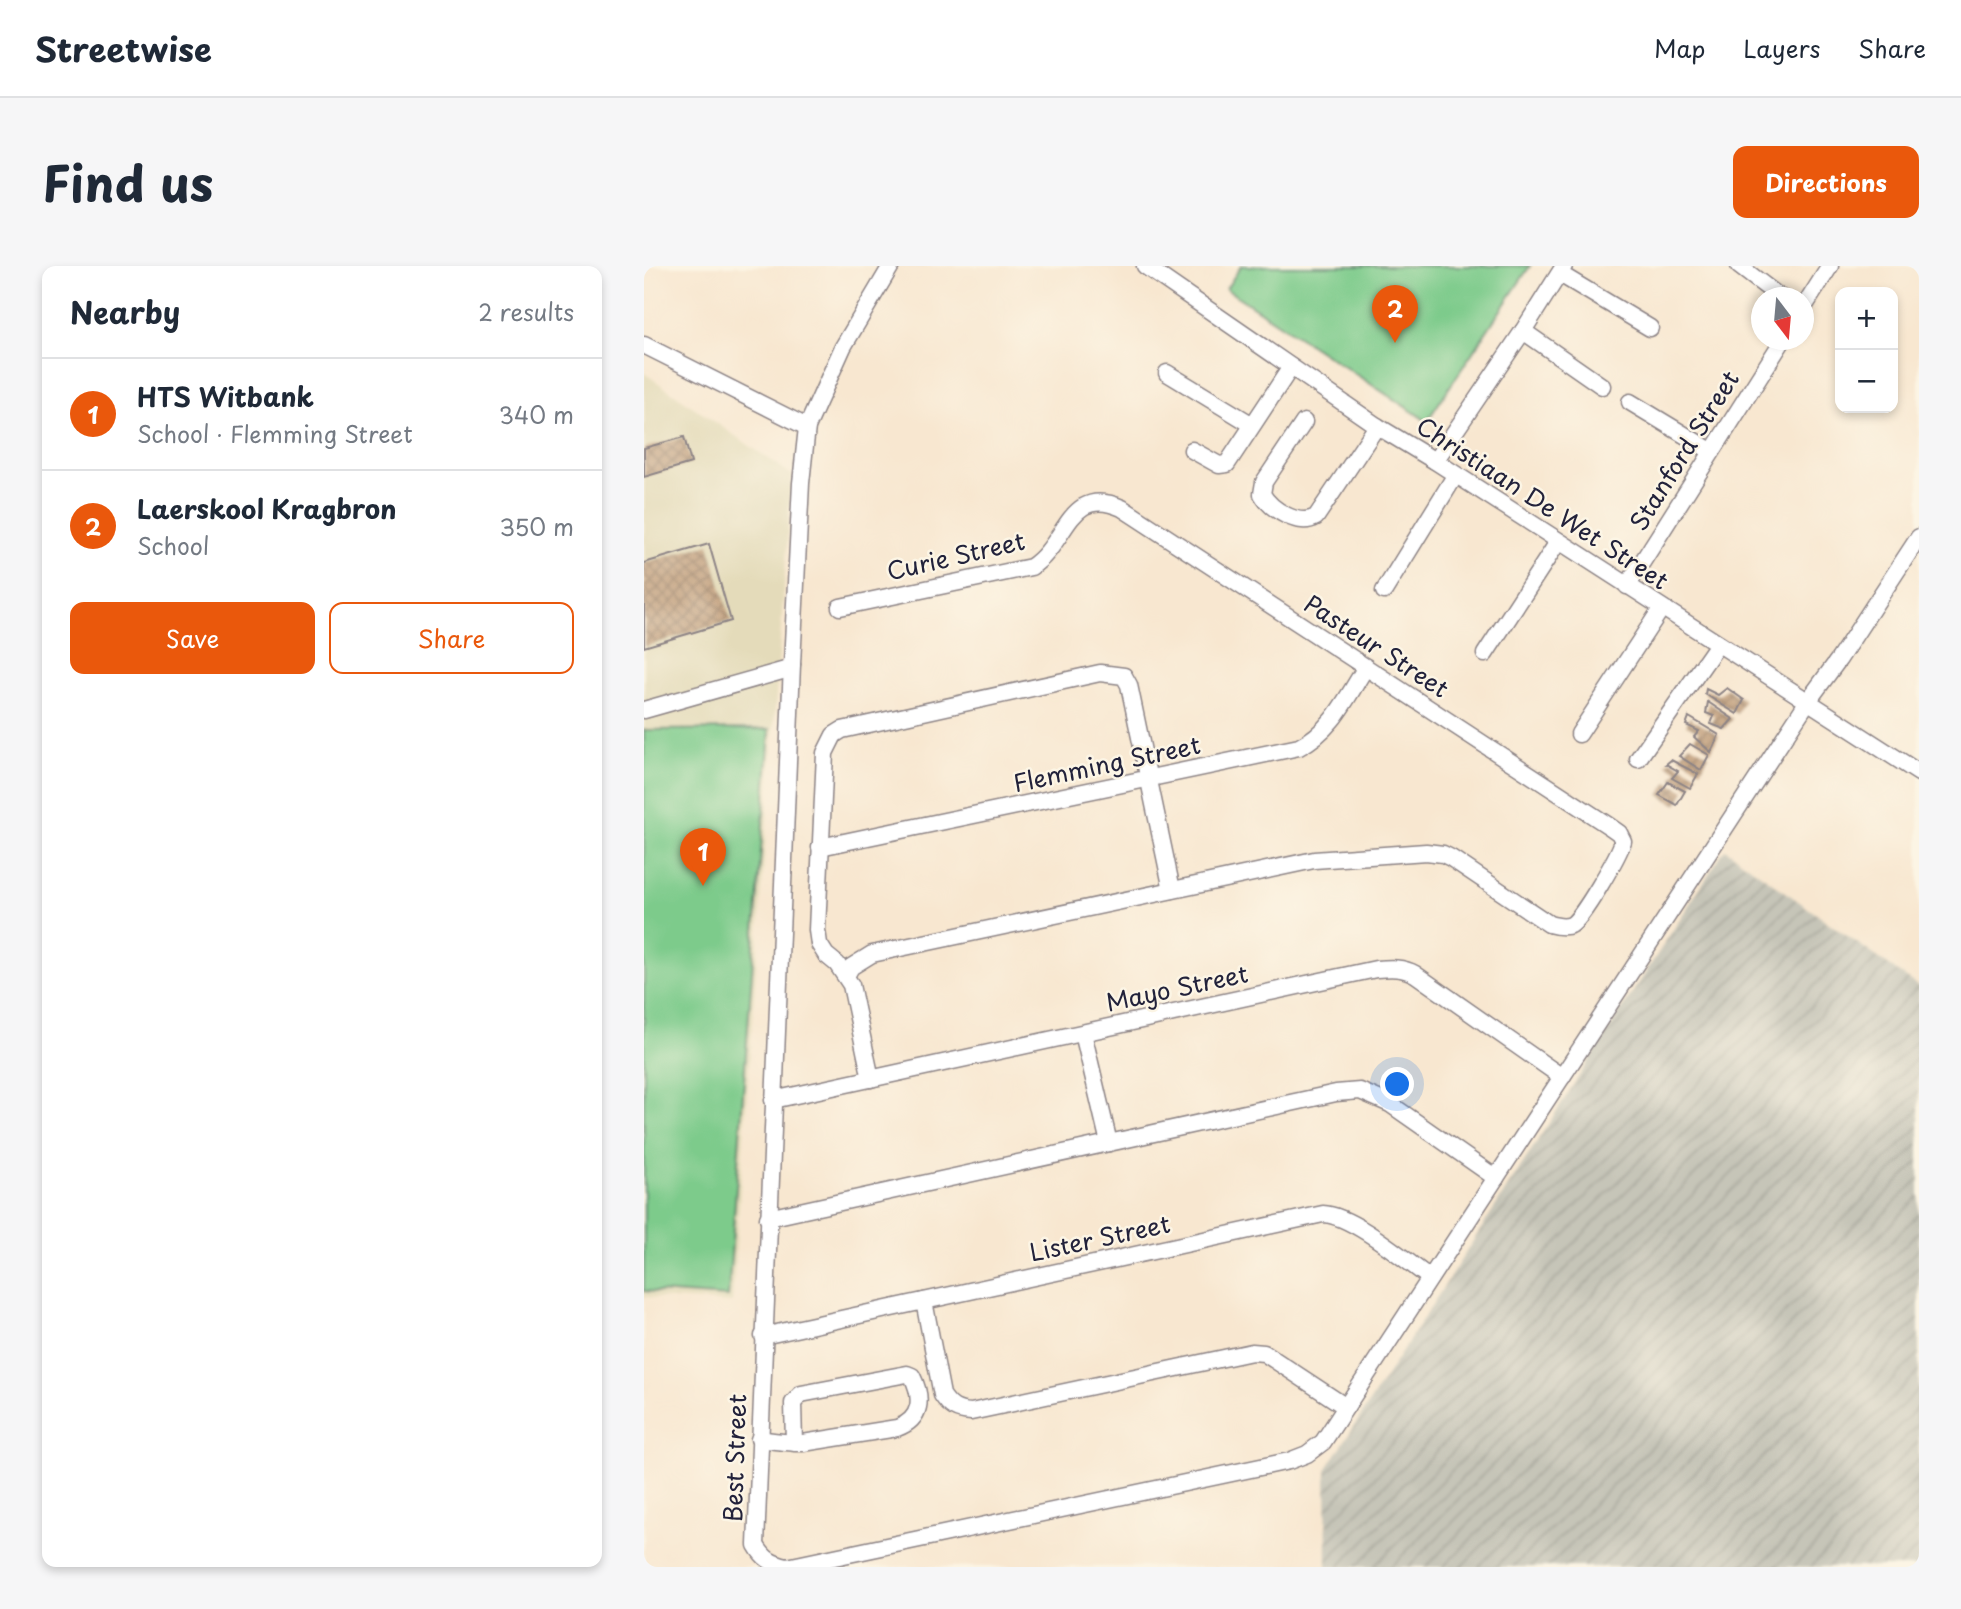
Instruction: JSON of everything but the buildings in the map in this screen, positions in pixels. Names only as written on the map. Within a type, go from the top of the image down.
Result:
[{"type":"street","name":"Best Street","points":[[891,266],[843,347],[807,427],[801,483],[756,1545],[763,1557],[773,1564],[787,1567],[1289,1461],[1307,1454],[1323,1442],[1346,1407]]},
{"type":"street","name":"Christiaan De Wet Street","points":[[1145,266],[1377,426],[1919,773]]},
{"type":"street","points":[[1739,266],[1767,287]]},
{"type":"street","points":[[1814,291],[1830,266]]},
{"type":"street","points":[[1435,461],[1562,270],[1650,328]]},
{"type":"street","points":[[1523,331],[1602,386]]},
{"type":"street","points":[[644,345],[807,427]]},
{"type":"street","name":"Stanford Street","points":[[1627,586],[1777,350]]},
{"type":"street","points":[[1192,450],[1219,465],[1227,464],[1291,366]]},
{"type":"street","points":[[1167,373],[1251,424]]},
{"type":"street","points":[[1630,402],[1711,452]]},
{"type":"street","points":[[1304,422],[1264,482],[1262,494],[1270,505],[1296,520],[1316,517],[1377,426]]},
{"type":"street","points":[[1384,591],[1455,476]]},
{"type":"street","name":"Curie Street","points":[[839,607],[1031,567],[1044,559],[1078,510],[1086,503],[1097,501]]},
{"type":"street","name":"Pasteur Street","points":[[1097,501],[1122,508],[1609,826],[1619,833],[1623,841],[1615,861],[1577,920],[1565,926],[1549,924],[1451,858],[1436,852],[1314,860],[1172,890]]},
{"type":"street","points":[[924,1301],[942,1395],[948,1404],[958,1411],[971,1412],[1252,1352],[1264,1353],[1346,1407],[1808,701],[1839,659],[1919,537]]},
{"type":"street","points":[[1485,654],[1558,542]]},
{"type":"street","points":[[1579,734],[1661,608]]},
{"type":"street","points":[[1638,759],[1718,644]]},
{"type":"street","points":[[644,710],[783,672],[792,664]]},
{"type":"street","name":"Flemming Street","points":[[820,847],[1299,747],[1315,739],[1330,724],[1366,667]]},
{"type":"street","points":[[846,976],[851,967],[872,954],[1172,890],[1129,684],[1124,676],[1100,673],[842,730],[834,735],[825,753],[817,930],[819,944],[851,985],[871,1079]]},
{"type":"street","name":"Mayo Street","points":[[773,1100],[1376,969],[1393,968],[1415,974],[1562,1077]]},
{"type":"street","points":[[1083,1033],[1109,1143]]},
{"type":"street","points":[[768,1218],[1336,1093],[1360,1091],[1390,1104],[1496,1178]]},
{"type":"street","name":"Lister Street","points":[[763,1336],[1323,1214],[1333,1215],[1353,1224],[1430,1278]]},
{"type":"street","points":[[759,1439],[794,1443],[897,1428],[908,1424],[916,1416],[919,1406],[912,1376],[907,1374],[801,1394],[793,1403],[794,1443]]},
{"type":"shaded area","points":[[644,373],[792,475],[732,1303],[644,1297]]},
{"type":"shaded area","points":[[1725,849],[1919,987],[1919,1567],[1327,1567],[1326,1470]]},
{"type":"green space","points":[[1241,266],[1530,266],[1427,421],[1226,289]]},
{"type":"green space","points":[[770,729],[728,1297],[644,1291],[644,730]]},
{"type":"place","name":"Laerskool Kragbron","points":[[1395,343]]},
{"type":"place","name":"HTS Witbank","points":[[703,886]]}]
